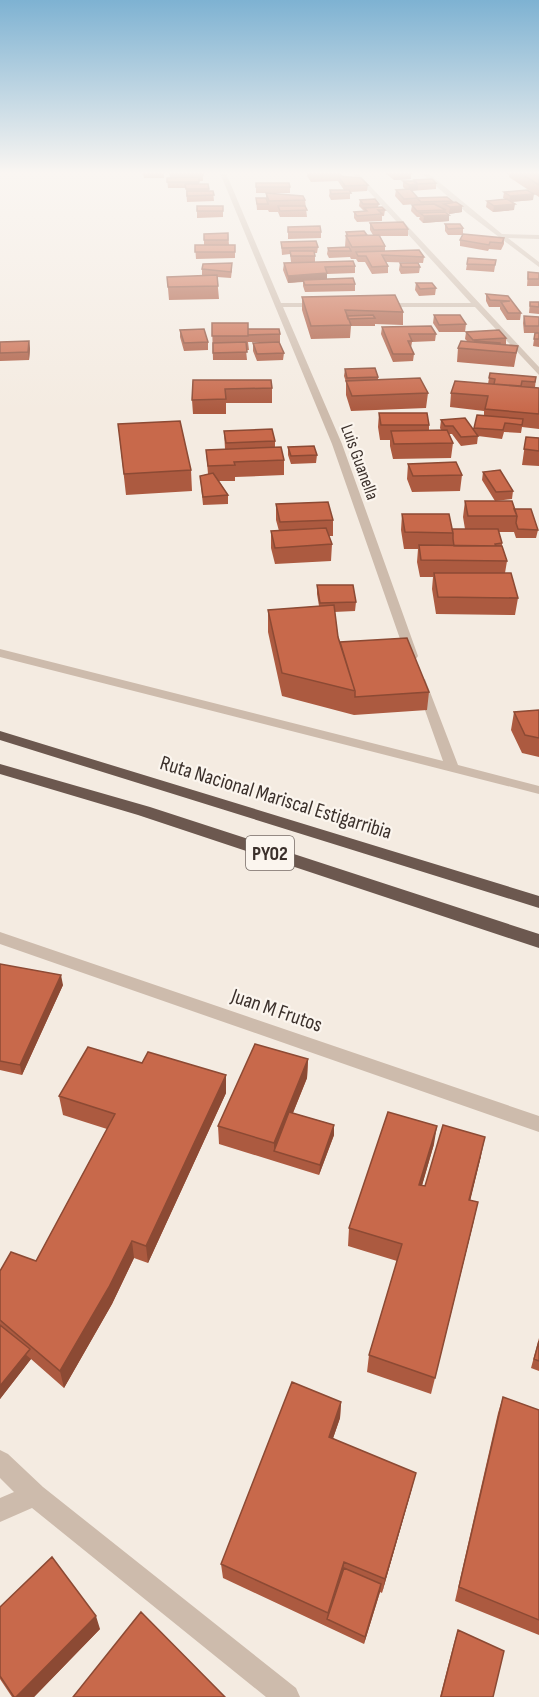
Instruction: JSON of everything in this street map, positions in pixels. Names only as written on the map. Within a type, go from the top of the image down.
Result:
[{"type":"highway","name":"Ruta Nacional Mariscal Estigarribia","points":[[0,735],[539,902]]},
{"type":"highway","name":"PY02","points":[[0,769],[144,811],[539,941]]},
{"type":"street","name":"Luis Guanella","points":[[257,252],[337,444],[452,768]]},
{"type":"street","points":[[428,252],[539,372]]},
{"type":"street","points":[[522,252],[539,265]]},
{"type":"street","points":[[280,305],[327,305]]},
{"type":"street","points":[[373,305],[477,305]]},
{"type":"street","points":[[0,653],[539,790]]},
{"type":"street","name":"Juan M Frutos","points":[[0,938],[539,1124]]},
{"type":"street","points":[[0,1462],[35,1495],[287,1697]]},
{"type":"street","points":[[0,1510],[35,1495]]},
{"type":"building","points":[[290,252],[314,252],[315,256],[291,256]]},
{"type":"building","points":[[356,252],[421,252],[424,257],[382,255],[388,266],[372,267],[366,256],[358,256]]},
{"type":"building","points":[[468,258],[496,260],[495,265],[467,264]]},
{"type":"building","points":[[353,261],[355,266],[325,267],[327,273],[288,276],[284,263]]},
{"type":"building","points":[[232,263],[231,272],[202,269],[203,264]]},
{"type":"building","points":[[400,263],[418,263],[420,267],[402,267]]},
{"type":"building","points":[[528,272],[539,273],[539,279],[528,279]]},
{"type":"building","points":[[217,275],[218,286],[168,287],[167,277]]},
{"type":"building","points":[[353,278],[355,284],[305,285],[303,280]]},
{"type":"building","points":[[416,283],[432,283],[436,288],[420,289]]},
{"type":"building","points":[[486,294],[508,296],[521,313],[508,313],[501,302],[510,301],[490,300]]},
{"type":"building","points":[[395,295],[403,312],[345,310],[351,325],[311,326],[302,297]]},
{"type":"building","points":[[530,302],[539,302],[539,307],[530,306]]},
{"type":"building","points":[[373,315],[375,318],[348,319],[347,316]]},
{"type":"building","points":[[434,315],[460,315],[466,324],[439,325]]},
{"type":"building","points":[[524,316],[539,317],[539,326],[525,326]]},
{"type":"building","points":[[212,323],[248,323],[248,336],[212,336]]},
{"type":"building","points":[[431,326],[436,334],[409,334],[412,341],[408,341],[414,354],[393,354],[382,327]]},
{"type":"building","points":[[204,329],[208,342],[184,343],[180,330]]},
{"type":"building","points":[[248,329],[279,329],[280,334],[248,335]]},
{"type":"building","points":[[499,330],[506,338],[473,340],[466,332]]},
{"type":"building","points":[[535,333],[539,333],[539,339],[534,339]]},
{"type":"building","points":[[29,341],[28,352],[0,353],[0,342]]},
{"type":"building","points":[[461,341],[518,346],[516,353],[458,348]]},
{"type":"building","points":[[246,342],[247,352],[213,353],[213,343]]},
{"type":"building","points":[[279,342],[284,353],[257,354],[253,343]]},
{"type":"building","points":[[375,368],[378,377],[347,378],[345,369]]},
{"type":"building","points":[[490,373],[536,377],[535,382],[522,381],[521,386],[494,384],[495,379],[489,378]]},
{"type":"building","points":[[420,378],[428,393],[352,396],[346,381]]},
{"type":"building","points":[[193,380],[271,380],[272,388],[225,389],[226,399],[192,400]]},
{"type":"building","points":[[455,381],[539,388],[539,414],[485,409],[488,396],[451,393]]},
{"type":"building","points":[[379,413],[427,413],[429,425],[381,425]]},
{"type":"building","points":[[477,415],[523,419],[522,425],[505,423],[503,430],[474,428]]},
{"type":"building","points":[[465,418],[478,436],[461,437],[453,426],[445,426],[441,420]]},
{"type":"building","points":[[180,421],[191,470],[124,474],[118,424]]},
{"type":"building","points":[[272,429],[275,441],[226,443],[224,431]]},
{"type":"building","points":[[447,430],[453,443],[394,444],[391,431]]},
{"type":"building","points":[[526,437],[539,438],[539,451],[524,449]]},
{"type":"building","points":[[314,446],[317,455],[291,456],[288,447]]},
{"type":"building","points":[[281,447],[284,460],[234,462],[235,465],[208,466],[206,450]]},
{"type":"building","points":[[456,462],[462,475],[413,476],[408,464]]},
{"type":"building","points":[[500,470],[513,491],[496,492],[483,472]]},
{"type":"building","points":[[213,473],[228,495],[203,497],[200,476]]},
{"type":"building","points":[[465,501],[512,501],[517,516],[468,516]]},
{"type":"building","points":[[328,502],[333,520],[280,522],[276,504]]},
{"type":"building","points":[[514,509],[531,509],[538,530],[518,529]]},
{"type":"building","points":[[402,514],[449,514],[453,533],[405,532]]},
{"type":"building","points":[[326,528],[332,544],[275,548],[271,531]]},
{"type":"building","points":[[452,529],[498,529],[502,543],[495,544],[496,546],[454,546]]},
{"type":"building","points":[[419,545],[502,546],[507,561],[421,560]]},
{"type":"building","points":[[434,573],[511,573],[518,598],[438,597]]},
{"type":"building","points":[[317,585],[353,585],[356,602],[320,603]]},
{"type":"building","points":[[334,605],[338,637],[355,691],[282,673],[268,610]]},
{"type":"building","points":[[407,638],[429,692],[355,697],[340,642]]},
{"type":"building","points":[[539,710],[539,738],[525,735],[514,712]]},
{"type":"building","points":[[0,964],[61,975],[20,1065],[0,1061]]},
{"type":"building","points":[[255,1044],[308,1059],[274,1143],[218,1126]]},
{"type":"building","points":[[88,1047],[142,1063],[148,1052],[226,1075],[146,1246],[132,1241],[109,1287],[60,1371],[0,1320],[0,1271],[11,1252],[36,1261],[115,1114],[59,1096]]},
{"type":"building","points":[[289,1112],[334,1125],[320,1165],[274,1151]]},
{"type":"building","points":[[388,1112],[437,1126],[419,1185],[425,1186],[443,1125],[485,1137],[469,1200],[478,1202],[435,1378],[369,1355],[402,1244],[349,1228]]},
{"type":"building","points":[[0,1325],[30,1349],[0,1386]]},
{"type":"building","points":[[539,1341],[539,1361],[534,1359]]},
{"type":"building","points":[[292,1382],[341,1402],[329,1437],[416,1473],[385,1579],[344,1562],[328,1613],[221,1564]]},
{"type":"building","points":[[503,1397],[539,1410],[539,1620],[459,1587]]},
{"type":"building","points":[[52,1557],[96,1616],[14,1697],[0,1676],[0,1607]]},
{"type":"building","points":[[344,1568],[381,1584],[365,1637],[327,1619]]},
{"type":"building","points":[[141,1612],[225,1697],[73,1697]]},
{"type":"building","points":[[458,1630],[504,1651],[493,1697],[441,1697]]}]
